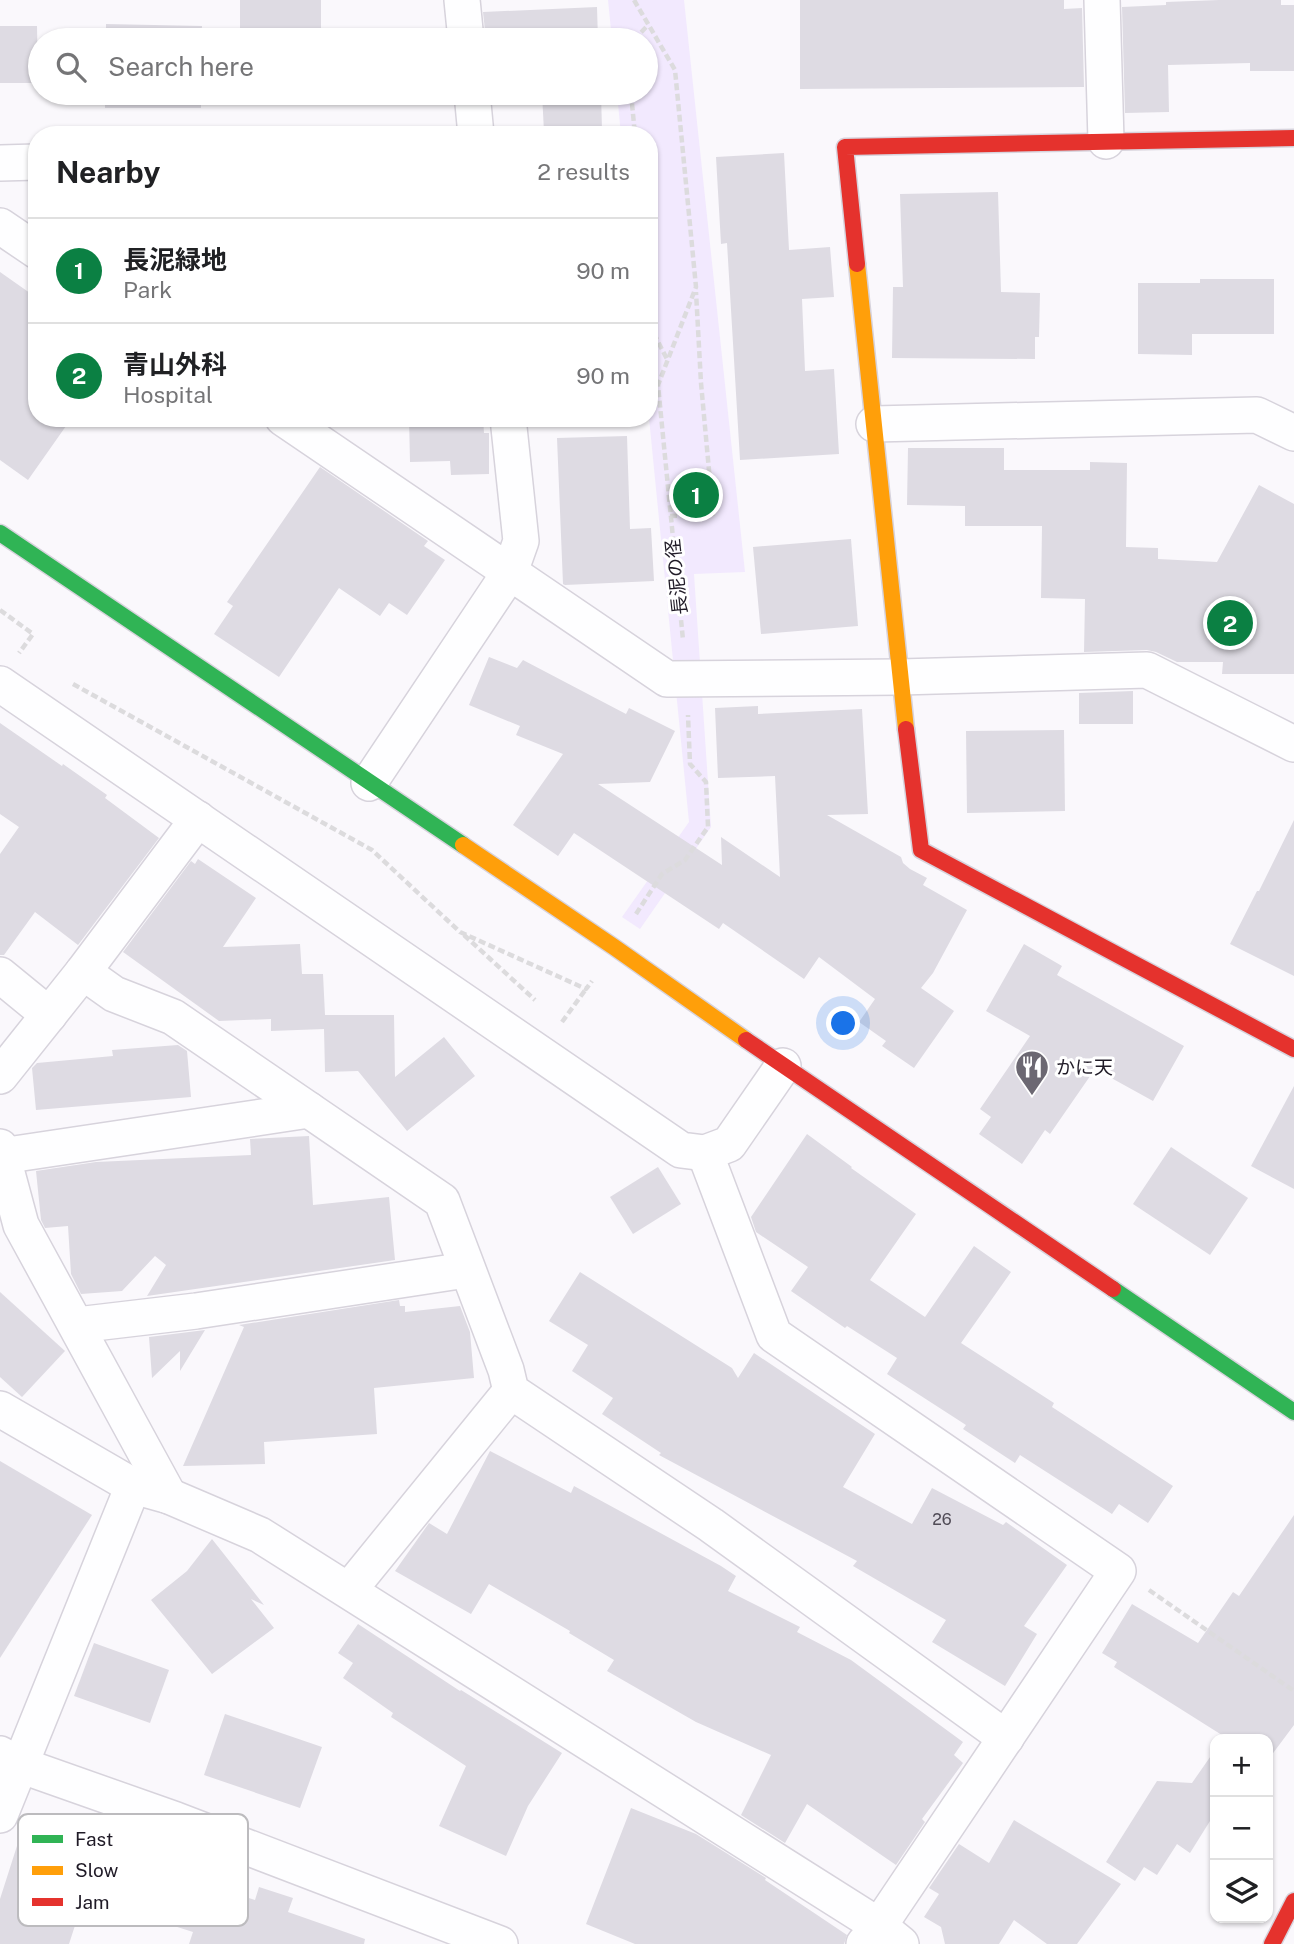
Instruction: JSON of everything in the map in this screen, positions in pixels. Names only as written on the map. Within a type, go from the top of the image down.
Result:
[{"type":"street","points":[[462,0],[465,28]]},
{"type":"street","points":[[1102,0],[1106,141]]},
{"type":"street","points":[[473,105],[475,126]]},
{"type":"street","points":[[1294,138],[845,146],[921,850],[1294,1049]]},
{"type":"street","points":[[0,163],[28,162]]},
{"type":"street","points":[[0,226],[28,245]]},
{"type":"street","points":[[874,424],[1256,415],[1294,433]]},
{"type":"street","points":[[296,427],[667,678],[901,677],[1146,670],[1294,744]]},
{"type":"street","points":[[369,782],[510,572],[521,541],[509,427]]},
{"type":"street","points":[[0,533],[614,947],[783,1066],[1294,1412]]},
{"type":"street","points":[[0,684],[681,1150],[705,1153],[729,1144],[783,1066]]},
{"type":"street","points":[[0,1076],[83,972],[198,819]]},
{"type":"street","points":[[83,972],[114,994],[173,1017],[442,1201],[506,1370],[511,1391],[711,1525],[1006,1738]]},
{"type":"street","points":[[0,975],[48,1015]]},
{"type":"street","points":[[169,1496],[21,1225],[1,1151],[309,1110]]},
{"type":"street","points":[[0,1409],[133,1486],[169,1496],[260,1535],[349,1590],[882,1938],[1006,1738],[1118,1572],[774,1335],[705,1153]]},
{"type":"street","points":[[77,1325],[196,1311],[467,1270]]},
{"type":"street","points":[[349,1590],[511,1391]]},
{"type":"street","points":[[0,1815],[10,1759],[133,1486]]},
{"type":"street","points":[[10,1759],[160,1814]]},
{"type":"street","points":[[248,1848],[500,1944]]},
{"type":"street","points":[[1272,1944],[1294,1901]]},
{"type":"path","name":"長泥の径","points":[[634,0],[650,28]]},
{"type":"path","points":[[645,28],[648,25]]},
{"type":"path","name":"長泥の径","points":[[634,916],[662,874],[685,860],[708,827],[706,782],[690,764],[687,678],[658,385],[696,287],[675,70],[658,42]]},
{"type":"path","points":[[632,105],[634,126]]},
{"type":"path","points":[[670,516],[713,514],[701,383],[696,287]]},
{"type":"path","points":[[658,340],[668,360]]},
{"type":"path","points":[[0,610],[33,634]]},
{"type":"path","points":[[9,647],[19,654]]},
{"type":"path","points":[[67,681],[372,850],[460,932],[586,989]]},
{"type":"path","points":[[372,850],[378,841]]},
{"type":"path","points":[[561,1024],[595,975]]},
{"type":"path","points":[[1118,1572],[1133,1579],[1294,1691]]},
{"type":"shaded area","points":[[608,0],[684,0],[745,572],[694,574],[711,827],[640,929],[622,917],[689,822],[650,427],[658,427],[658,126],[620,126],[618,105],[658,105],[658,28],[611,28]]},
{"type":"building","points":[[240,0],[321,0],[321,28],[240,28]]},
{"type":"building","points":[[800,0],[1064,0],[1064,9],[1082,8],[1084,87],[800,89]]},
{"type":"building","points":[[1219,0],[1281,0],[1281,5],[1294,5],[1294,71],[1250,71],[1250,63],[1168,65],[1169,112],[1125,113],[1122,7]]},
{"type":"building","points":[[597,7],[598,28],[485,28],[483,12]]},
{"type":"building","points":[[106,24],[202,26],[202,28],[106,28]]},
{"type":"building","points":[[0,26],[37,26],[28,28],[28,83],[0,83]]},
{"type":"building","points":[[105,105],[201,105],[201,108],[105,108]]},
{"type":"building","points":[[543,105],[601,105],[602,126],[544,126]]},
{"type":"building","points":[[784,153],[789,250],[830,247],[834,297],[802,299],[805,371],[834,369],[839,454],[740,460],[727,243],[721,244],[716,157]]},
{"type":"building","points":[[998,192],[1001,292],[1040,293],[1039,337],[1035,337],[1035,359],[892,358],[893,287],[903,287],[900,194]]},
{"type":"building","points":[[0,272],[28,292],[28,427],[65,427],[28,480],[0,460]]},
{"type":"building","points":[[1200,279],[1274,279],[1274,334],[1192,334],[1192,355],[1138,354],[1138,283],[1200,283]]},
{"type":"building","points":[[409,427],[484,427],[484,433],[489,433],[489,474],[451,475],[450,461],[410,462]]},
{"type":"building","points":[[627,436],[630,529],[651,528],[654,581],[565,585],[557,438]]},
{"type":"building","points":[[908,448],[1004,448],[1004,470],[1090,470],[1090,462],[1127,463],[1126,547],[1158,548],[1158,559],[1217,562],[1259,485],[1294,504],[1294,674],[1222,674],[1223,662],[1177,662],[1147,650],[1084,652],[1085,599],[1041,598],[1042,526],[965,526],[965,506],[907,505]]},
{"type":"building","points":[[320,467],[428,541],[424,546],[445,560],[407,615],[389,603],[380,616],[339,588],[279,677],[214,634],[233,606],[227,602]]},
{"type":"building","points":[[851,539],[858,626],[761,634],[753,547]]},
{"type":"building","points":[[489,657],[517,668],[523,660],[626,714],[629,708],[675,731],[650,782],[598,784],[722,865],[721,837],[780,877],[775,776],[718,778],[715,708],[758,706],[758,714],[862,709],[868,814],[827,815],[901,857],[910,869],[927,878],[923,885],[967,910],[933,973],[921,988],[954,1011],[914,1068],[882,1046],[886,1041],[859,1022],[875,999],[819,957],[804,979],[723,923],[719,929],[574,833],[558,856],[513,825],[563,754],[516,735],[520,726],[469,705]]},
{"type":"building","points":[[1133,691],[1133,724],[1079,724],[1079,693]]},
{"type":"building","points":[[0,723],[107,795],[105,798],[159,838],[78,945],[35,912],[4,955],[0,955],[0,854],[19,827],[0,814]]},
{"type":"building","points":[[1064,730],[1065,811],[967,813],[966,731]]},
{"type":"building","points":[[1294,820],[1294,976],[1230,944]]},
{"type":"building","points":[[198,859],[256,898],[223,947],[300,944],[302,974],[323,974],[325,1015],[394,1015],[395,1077],[444,1037],[475,1076],[407,1131],[358,1071],[325,1072],[324,1029],[271,1031],[271,1019],[219,1021],[123,952],[191,861],[195,864]]},
{"type":"building","points":[[1024,944],[1062,966],[1057,975],[1184,1046],[1153,1101],[1095,1069],[1050,1134],[1045,1130],[1022,1164],[979,1134],[991,1117],[980,1109],[1030,1036],[986,1011]]},
{"type":"building","points":[[178,1045],[187,1051],[191,1097],[36,1110],[32,1068],[37,1063],[113,1056],[112,1050]]},
{"type":"building","points":[[1294,1086],[1294,1189],[1251,1166]]},
{"type":"building","points":[[807,1134],[916,1214],[870,1280],[925,1317],[974,1246],[1011,1272],[961,1343],[1054,1403],[1052,1407],[1173,1486],[1148,1523],[1119,1504],[1112,1514],[1020,1455],[1015,1463],[963,1429],[966,1425],[887,1374],[897,1358],[847,1326],[845,1328],[791,1291],[808,1267],[756,1232],[751,1217]]},
{"type":"building","points":[[309,1136],[313,1205],[389,1197],[395,1260],[147,1296],[166,1265],[155,1256],[122,1291],[81,1294],[71,1274],[68,1226],[45,1228],[41,1220],[36,1171],[96,1162],[251,1155],[250,1139]]},
{"type":"building","points":[[1171,1147],[1248,1198],[1210,1255],[1133,1204]]},
{"type":"building","points":[[658,1167],[681,1204],[633,1234],[610,1197]]},
{"type":"building","points":[[580,1272],[732,1368],[738,1378],[754,1353],[875,1434],[843,1487],[912,1524],[932,1488],[1003,1525],[1006,1522],[1067,1565],[1024,1626],[1037,1634],[1005,1686],[932,1642],[946,1620],[853,1566],[857,1561],[659,1455],[661,1453],[602,1414],[613,1398],[572,1371],[588,1345],[549,1321]]},
{"type":"building","points":[[0,1292],[65,1351],[22,1397],[0,1377]]},
{"type":"building","points":[[399,1300],[400,1306],[405,1306],[405,1312],[460,1306],[470,1332],[474,1378],[374,1388],[377,1434],[264,1442],[265,1464],[183,1466],[244,1327],[239,1325]]},
{"type":"building","points":[[205,1330],[180,1371],[180,1351],[152,1378],[149,1337]]},
{"type":"building","points":[[490,1451],[571,1493],[574,1486],[721,1566],[736,1576],[728,1591],[800,1627],[797,1632],[851,1660],[963,1742],[954,1755],[963,1763],[922,1819],[925,1822],[896,1865],[807,1804],[785,1843],[741,1815],[771,1755],[696,1722],[607,1671],[614,1660],[489,1584],[471,1614],[395,1571],[429,1523],[447,1534]]},
{"type":"building","points":[[0,1461],[92,1515],[0,1658]]},
{"type":"building","points":[[1294,1515],[1294,1725],[1273,1753],[1273,1734],[1220,1734],[1114,1667],[1117,1662],[1102,1653],[1132,1604],[1198,1643],[1233,1592],[1239,1596]]},
{"type":"building","points":[[212,1539],[264,1605],[251,1599],[274,1628],[212,1674],[151,1600],[187,1571]]},
{"type":"building","points":[[358,1624],[460,1691],[562,1753],[528,1806],[506,1856],[439,1826],[466,1766],[391,1717],[393,1713],[343,1678],[353,1663],[338,1653]]},
{"type":"building","points":[[94,1643],[169,1670],[150,1723],[74,1696]]},
{"type":"building","points":[[225,1714],[322,1747],[300,1808],[204,1775]]},
{"type":"building","points":[[1210,1757],[1210,1821],[1190,1853],[1177,1844],[1157,1875],[1144,1867],[1135,1881],[1106,1862],[1157,1781],[1192,1783]]},
{"type":"building","points":[[631,1808],[696,1834],[766,1878],[765,1880],[847,1935],[844,1944],[635,1944],[586,1924]]},
{"type":"building","points":[[1014,1820],[1121,1884],[1077,1944],[1047,1944],[1014,1920],[999,1944],[945,1944],[941,1927],[924,1917],[939,1894],[929,1888],[959,1844],[989,1863]]},
{"type":"building","points":[[18,1843],[18,1926],[75,1926],[69,1944],[0,1944],[0,1899]]},
{"type":"building","points":[[259,1887],[293,1898],[288,1912],[365,1939],[364,1944],[189,1944],[193,1932],[174,1926],[248,1926],[248,1898],[255,1900]]},
{"type":"traffic: fast","points":[[0,533],[463,845]]},
{"type":"traffic: fast","points":[[1113,1289],[1294,1412]]},
{"type":"traffic: slow","points":[[857,264],[906,729]]},
{"type":"traffic: slow","points":[[463,845],[746,1040]]},
{"type":"traffic: jam","points":[[857,264],[845,147],[1294,138]]},
{"type":"traffic: jam","points":[[906,729],[921,850],[1294,1049]]},
{"type":"traffic: jam","points":[[746,1040],[1113,1289]]},
{"type":"traffic: jam","points":[[1272,1944],[1294,1901]]},
{"type":"place","name":"長泥緑地","points":[[696,495]]},
{"type":"place","name":"青山外科","points":[[1230,623]]},
{"type":"place","name":"かに天","points":[[1032,1097]]}]
